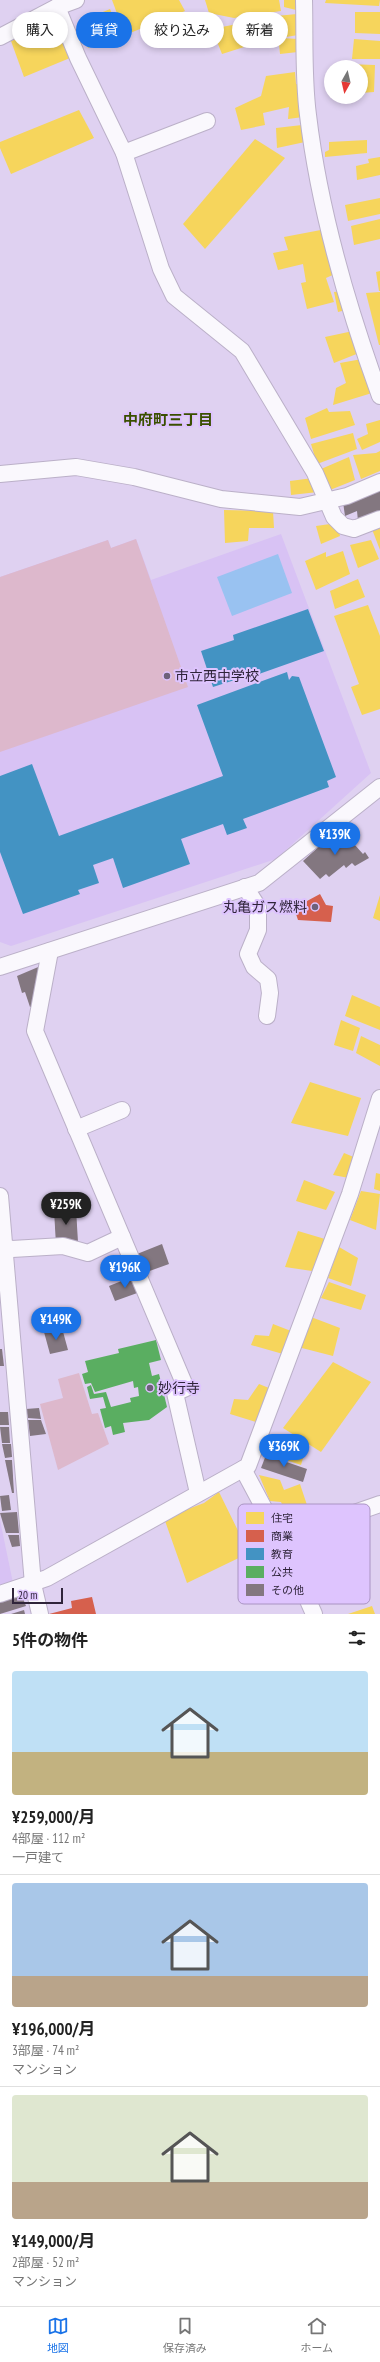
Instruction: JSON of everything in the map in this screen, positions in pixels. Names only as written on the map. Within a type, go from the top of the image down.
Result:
[{"type":"street","points":[[0,36],[58,7],[76,0]]},
{"type":"street","points":[[304,0],[308,114],[318,177],[362,345],[380,396]]},
{"type":"street","points":[[58,7],[78,58],[124,153],[161,269],[174,296],[242,351],[315,473],[334,517],[343,526],[354,529],[380,518]]},
{"type":"street","points":[[124,153],[207,121]]},
{"type":"street","points":[[0,474],[76,467],[134,477],[221,499],[300,507],[347,496],[380,482]]},
{"type":"street","points":[[0,967],[259,883],[380,787]]},
{"type":"street","points":[[245,887],[258,907],[258,930],[248,954],[254,966],[268,979],[270,993],[266,1016]]},
{"type":"street","points":[[50,951],[35,1032],[186,1388],[176,1393],[198,1493]]},
{"type":"street","points":[[0,1594],[47,1578],[248,1466],[350,1194],[380,1098]]},
{"type":"street","points":[[76,1129],[122,1110]]},
{"type":"street","points":[[0,1196],[2,1246],[33,1584],[40,1614]]},
{"type":"street","points":[[2,1246],[12,1249],[63,1246],[88,1254],[122,1237]]},
{"type":"street","points":[[243,1469],[262,1504]]},
{"type":"street","points":[[370,1508],[380,1504]]},
{"type":"street","points":[[310,1604],[314,1614]]},
{"type":"shaded area","name":"市立西中学校","points":[[281,534],[371,773],[276,859],[11,946],[0,942],[0,577],[108,540],[111,548],[136,539],[151,580]]},
{"type":"shaded area","points":[[136,539],[188,687],[0,752],[0,577],[108,540],[111,548]]},
{"type":"shaded area","points":[[79,1373],[92,1414],[98,1413],[109,1444],[58,1470],[40,1404],[63,1398],[58,1379]]},
{"type":"shaded area","points":[[0,1520],[13,1583],[0,1586]]},
{"type":"water","points":[[278,554],[292,593],[232,616],[217,577]]},
{"type":"building: 住宅","points":[[112,0],[179,0],[185,11],[140,12],[140,29],[132,32],[132,12],[116,12]]},
{"type":"building: 住宅","points":[[205,0],[279,0],[281,11],[232,12],[232,18],[224,16],[224,12],[209,12]]},
{"type":"building: 住宅","points":[[284,0],[297,0],[296,10],[284,7]]},
{"type":"building: 住宅","points":[[326,0],[380,0],[379,6],[325,3]]},
{"type":"building: 住宅","points":[[110,9],[111,12],[103,12]]},
{"type":"building: 住宅","points":[[355,12],[380,12],[380,34],[355,33]]},
{"type":"building: 住宅","points":[[297,14],[298,35],[288,37],[288,15]]},
{"type":"building: 住宅","points":[[232,25],[232,48],[241,48],[222,54],[220,48],[224,48],[224,27]]},
{"type":"building: 住宅","points":[[288,38],[299,39],[298,52],[280,54],[279,48],[288,48]]},
{"type":"building: 住宅","points":[[354,39],[380,41],[380,59],[352,59]]},
{"type":"building: 住宅","points":[[14,48],[66,48],[70,58],[24,77]]},
{"type":"building: 住宅","points":[[368,65],[375,65],[374,92],[368,92]]},
{"type":"building: 住宅","points":[[295,72],[296,84],[301,85],[303,117],[288,119],[289,107],[263,113],[265,125],[241,130],[235,108],[261,96],[266,76]]},
{"type":"building: 住宅","points":[[79,110],[94,138],[11,174],[0,148],[0,142]]},
{"type":"building: 住宅","points":[[302,125],[305,142],[277,148],[276,128]]},
{"type":"building: 住宅","points":[[255,139],[285,158],[205,249],[183,224]]},
{"type":"building: 住宅","points":[[367,140],[367,153],[325,157],[325,152],[329,150],[329,142]]},
{"type":"building: 住宅","points":[[380,157],[380,175],[357,180],[356,166],[369,163],[368,159]]},
{"type":"building: 住宅","points":[[380,198],[380,214],[348,221],[345,205]]},
{"type":"building: 住宅","points":[[380,219],[380,239],[354,245],[351,226]]},
{"type":"building: 住宅","points":[[326,229],[337,273],[326,278],[334,302],[307,309],[301,283],[306,282],[303,264],[278,270],[273,253],[288,250],[284,237]]},
{"type":"building: 住宅","points":[[380,271],[380,291],[379,291],[376,272]]},
{"type":"building: 住宅","points":[[342,291],[346,310],[338,312],[334,292]]},
{"type":"building: 住宅","points":[[380,292],[380,345],[379,345],[366,293]]},
{"type":"building: 住宅","points":[[353,331],[359,353],[334,363],[325,337]]},
{"type":"building: 住宅","points":[[362,359],[372,393],[333,405],[336,388],[346,383],[340,363]]},
{"type":"building: 住宅","points":[[327,408],[329,412],[350,411],[355,425],[311,439],[305,418]]},
{"type":"building: 住宅","points":[[380,420],[380,442],[362,450],[357,439],[368,434],[366,424]]},
{"type":"building: 住宅","points":[[353,433],[357,449],[317,464],[311,444]]},
{"type":"building: 住宅","points":[[380,451],[380,471],[361,479],[353,455],[376,453]]},
{"type":"building: 住宅","points":[[349,457],[355,480],[330,490],[321,469]]},
{"type":"building: 住宅","points":[[313,478],[318,492],[291,495],[290,481]]},
{"type":"building: 住宅","points":[[224,510],[273,511],[274,528],[249,528],[248,541],[225,543]]},
{"type":"building: 住宅","points":[[380,520],[380,550],[370,524]]},
{"type":"building: 住宅","points":[[337,523],[340,536],[321,544],[316,526]]},
{"type":"building: 住宅","points":[[371,540],[379,559],[358,568],[350,545]]},
{"type":"building: 住宅","points":[[343,551],[350,574],[316,590],[305,561],[326,552],[326,557]]},
{"type":"building: 住宅","points":[[358,579],[365,597],[335,609],[330,591]]},
{"type":"building: 住宅","points":[[368,605],[380,636],[380,709],[362,715],[351,687],[359,684],[334,616]]},
{"type":"building: 住宅","points":[[380,895],[380,921],[373,918]]},
{"type":"building: 住宅","points":[[352,995],[380,1007],[380,1030],[345,1016]]},
{"type":"building: 住宅","points":[[341,1020],[360,1028],[353,1051],[334,1045]]},
{"type":"building: 住宅","points":[[361,1036],[380,1045],[380,1066],[356,1053]]},
{"type":"building: 住宅","points":[[310,1082],[361,1098],[348,1136],[291,1123]]},
{"type":"building: 住宅","points":[[344,1153],[356,1158],[349,1178],[333,1175]]},
{"type":"building: 住宅","points":[[376,1173],[380,1174],[380,1191],[374,1189]]},
{"type":"building: 住宅","points":[[304,1180],[335,1192],[326,1210],[296,1201]]},
{"type":"building: 住宅","points":[[361,1191],[380,1194],[376,1230],[350,1220]]},
{"type":"building: 住宅","points":[[298,1231],[325,1239],[312,1271],[285,1267]]},
{"type":"building: 住宅","points":[[339,1247],[358,1258],[351,1286],[328,1278]]},
{"type":"building: 住宅","points":[[329,1282],[366,1295],[361,1310],[321,1298]]},
{"type":"building: 住宅","points":[[311,1317],[340,1328],[333,1356],[298,1347]]},
{"type":"building: 住宅","points":[[273,1324],[291,1331],[283,1354],[251,1345],[255,1335],[269,1336]]},
{"type":"building: 住宅","points":[[333,1362],[371,1382],[321,1452],[283,1428]]},
{"type":"building: 住宅","points":[[259,1384],[269,1388],[256,1422],[230,1414],[234,1399],[248,1400]]},
{"type":"building: 住宅","points":[[279,1438],[306,1448],[301,1465],[274,1456]]},
{"type":"building: 住宅","points":[[259,1475],[280,1480],[284,1490],[300,1484],[307,1504],[282,1504],[281,1502],[270,1501]]},
{"type":"building: 住宅","points":[[219,1492],[238,1531],[238,1558],[187,1583],[164,1518],[204,1503]]},
{"type":"building: 住宅","points":[[372,1606],[375,1614],[348,1614]]},
{"type":"building: 商業","name":"丸亀ガス燃料","points":[[320,894],[326,905],[333,906],[331,922],[298,920],[294,908]]},
{"type":"building: 商業","points":[[92,1597],[96,1614],[49,1614],[72,1608],[71,1601]]},
{"type":"building: 教育","points":[[308,609],[324,651],[248,678],[247,676],[213,687],[201,651],[234,640],[233,635]]},
{"type":"building: 教育","points":[[287,672],[289,680],[292,676],[299,677],[336,777],[327,781],[329,787],[243,819],[247,828],[227,835],[223,824],[181,839],[190,864],[123,888],[113,858],[93,865],[99,883],[78,890],[80,894],[23,914],[0,852],[0,776],[32,764],[59,836],[223,776],[197,705]]},
{"type":"building: 公共","name":"妙行寺","points":[[156,1340],[161,1360],[149,1363],[152,1376],[159,1374],[167,1407],[149,1420],[123,1423],[125,1432],[113,1435],[111,1426],[105,1428],[100,1409],[106,1408],[103,1397],[90,1399],[87,1387],[91,1385],[94,1394],[106,1392],[111,1407],[131,1402],[130,1398],[139,1396],[138,1387],[134,1388],[133,1381],[95,1392],[91,1383],[85,1384],[82,1374],[88,1372],[85,1361],[119,1353],[118,1349]]},
{"type":"building: その他","points":[[380,489],[380,512],[358,521],[357,511],[345,516],[343,502]]},
{"type":"building: その他","points":[[346,831],[356,842],[354,844],[363,854],[365,852],[369,858],[355,866],[352,863],[346,868],[344,865],[329,877],[326,874],[320,879],[303,861],[325,841],[329,846]]},
{"type":"building: その他","points":[[43,965],[39,987],[34,989],[37,998],[34,1006],[30,1007],[25,992],[22,993],[17,976]]},
{"type":"building: その他","points":[[76,1209],[78,1242],[56,1244],[54,1211]]},
{"type":"building: その他","points":[[162,1244],[169,1264],[144,1273],[137,1254]]},
{"type":"building: その他","points":[[134,1276],[140,1292],[115,1301],[109,1286]]},
{"type":"building: その他","points":[[62,1328],[68,1350],[50,1354],[44,1332]]},
{"type":"building: その他","points":[[0,1349],[2,1349],[4,1366],[0,1366]]},
{"type":"building: その他","points":[[39,1408],[41,1419],[28,1418],[26,1409]]},
{"type":"building: その他","points":[[0,1412],[8,1412],[9,1425],[0,1425]]},
{"type":"building: その他","points":[[28,1420],[41,1420],[46,1434],[30,1436]]},
{"type":"building: その他","points":[[0,1427],[9,1427],[10,1443],[2,1443]]},
{"type":"building: その他","points":[[2,1444],[11,1444],[12,1457],[5,1458]]},
{"type":"building: その他","points":[[266,1455],[307,1469],[303,1482],[261,1468]]},
{"type":"building: その他","points":[[5,1460],[12,1460],[14,1493],[12,1493]]},
{"type":"building: その他","points":[[9,1495],[11,1510],[2,1511],[0,1496]]},
{"type":"building: その他","points":[[17,1512],[19,1533],[6,1533],[0,1513]]},
{"type":"building: その他","points":[[8,1535],[19,1535],[20,1546],[12,1547]]},
{"type":"building: その他","points":[[22,1596],[26,1606],[0,1614],[0,1602]]},
{"type":"building: その他","points":[[24,1610],[25,1614],[11,1614]]},
{"type":"place","name":"市立西中学校","points":[[167,676]]},
{"type":"place","name":"丸亀ガス燃料","points":[[315,907]]},
{"type":"place","name":"妙行寺","points":[[150,1388]]},
{"type":"district","name":"中府町三丁目","points":[[168,419]]}]
